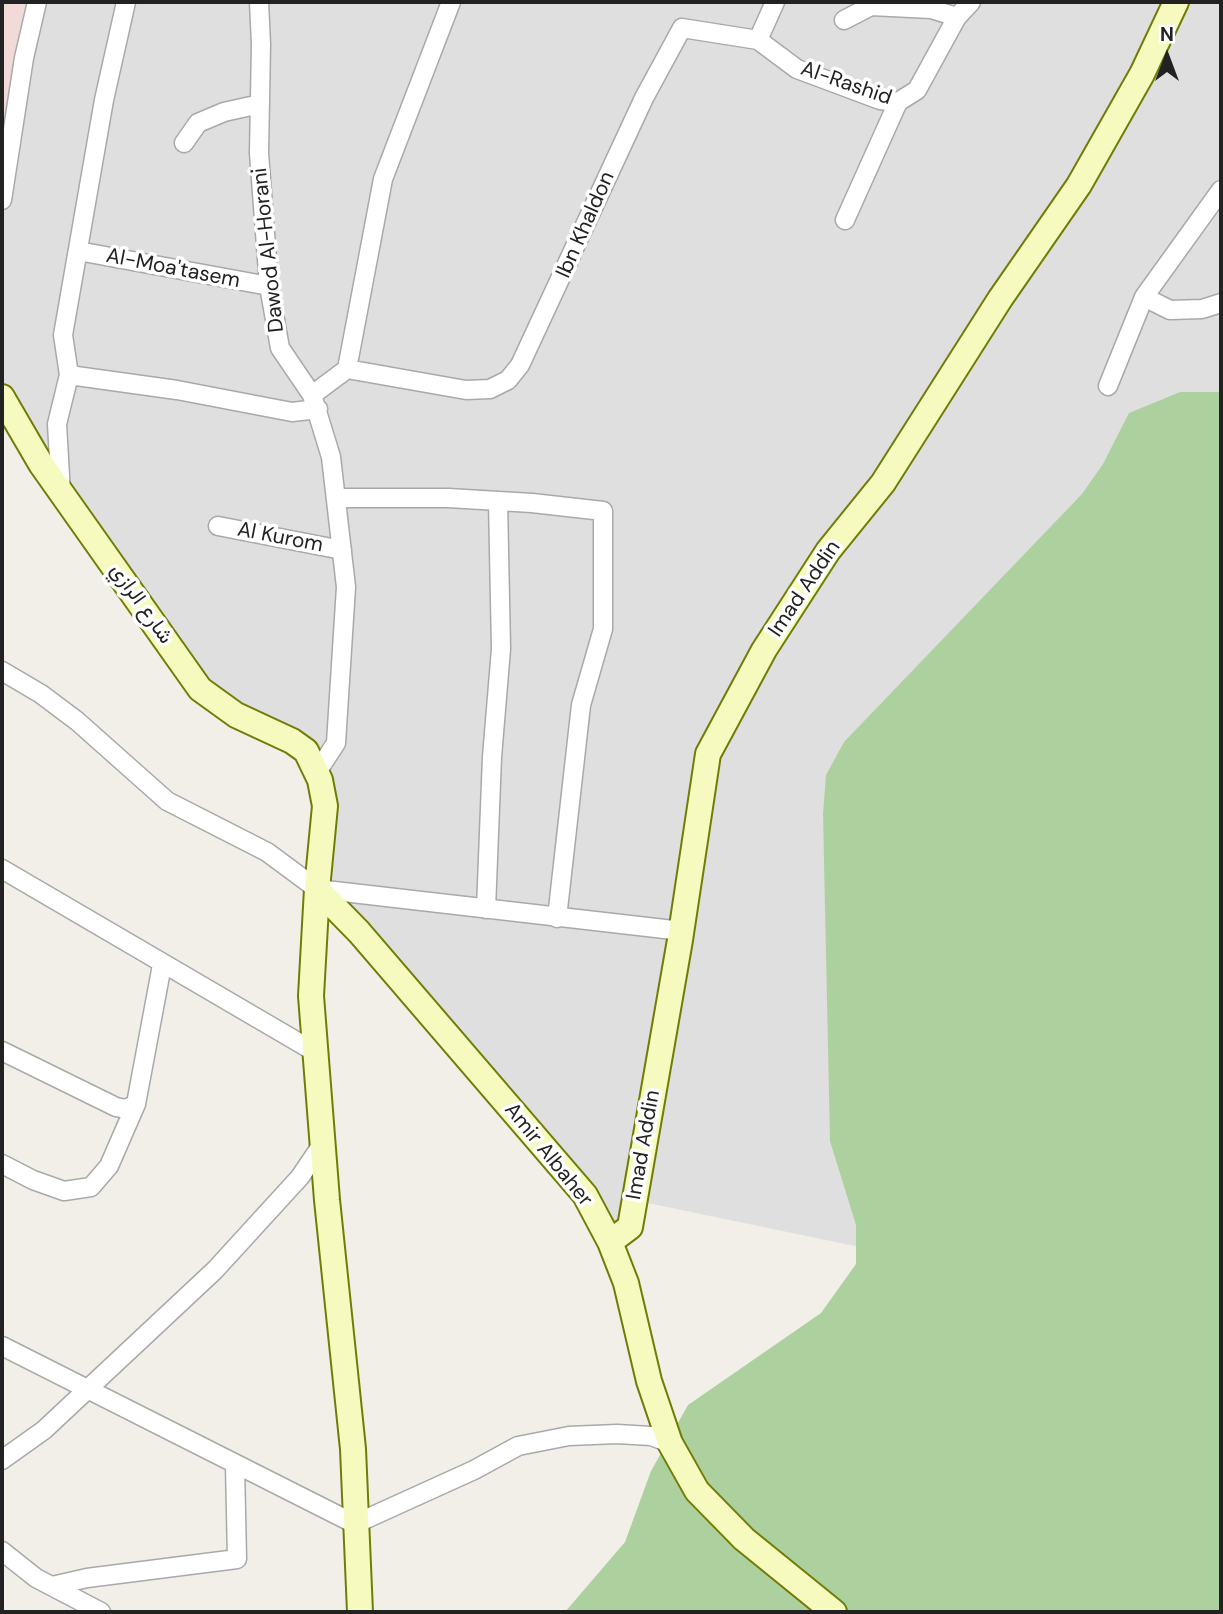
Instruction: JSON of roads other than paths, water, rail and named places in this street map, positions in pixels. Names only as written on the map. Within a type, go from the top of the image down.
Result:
[{"type":"street","points":[[2,200],[24,58],[37,2]]},
{"type":"street","points":[[61,493],[57,424],[69,374],[63,335],[104,100],[126,2]]},
{"type":"street","name":"Dawod Al-Horani","points":[[259,2],[259,153],[269,286],[280,348],[315,402],[331,457],[346,587],[336,743],[317,772]]},
{"type":"street","points":[[69,374],[177,390],[292,412],[315,402],[347,369],[383,179],[451,2]]},
{"type":"street","points":[[758,40],[775,2]]},
{"type":"street","name":"Al-Rashid","points":[[758,40],[797,69],[880,100],[898,102],[917,90],[957,17],[971,2]]},
{"type":"street","name":"Imad Addin","points":[[610,1242],[630,1227],[682,932],[708,754],[764,650],[828,551],[883,483],[1000,299],[1079,185],[1143,74],[1176,2]]},
{"type":"street","points":[[845,20],[871,6],[931,9],[957,17]]},
{"type":"street","name":"Ibn Khaldon","points":[[347,369],[466,390],[490,389],[508,380],[520,365],[644,98],[682,28],[758,40]]},
{"type":"street","points":[[845,219],[898,102]]},
{"type":"street","points":[[184,143],[198,123],[224,112],[260,104]]},
{"type":"street","points":[[1108,386],[1144,297],[1221,190]]},
{"type":"street","name":"Al-Moa'tasem","points":[[78,251],[269,286]]},
{"type":"street","points":[[1144,297],[1170,310],[1202,309],[1221,303]]},
{"type":"street","name":"شارع الرازي","points":[[2,397],[61,493],[200,689],[243,718],[300,745],[317,772]]},
{"type":"street","points":[[336,498],[498,501],[603,511],[603,629],[581,705],[557,918]]},
{"type":"street","points":[[486,909],[492,757],[502,649],[498,501]]},
{"type":"street","name":"Al Kurom","points":[[218,526],[342,550]]},
{"type":"street","points":[[2,671],[41,694],[77,721],[167,801],[267,852],[317,889],[682,932]]},
{"type":"street","points":[[317,772],[325,815],[317,889],[311,996],[353,1449],[360,1612]]},
{"type":"street","points":[[2,869],[162,965],[315,1052]]},
{"type":"street","name":"Amir Albaher","points":[[317,889],[359,932],[585,1195],[610,1242],[626,1283],[649,1381],[670,1443],[697,1491],[744,1539],[834,1612]]},
{"type":"street","points":[[2,1164],[64,1191],[91,1187],[109,1166],[136,1104],[162,965]]},
{"type":"street","points":[[2,1051],[116,1107],[126,1108],[136,1104]]},
{"type":"street","points":[[2,1460],[44,1430],[215,1270],[300,1177],[323,1143]]},
{"type":"street","points":[[2,1346],[355,1524]]},
{"type":"street","points":[[355,1524],[474,1470],[518,1446],[569,1436],[617,1434],[651,1436],[670,1443]]},
{"type":"street","points":[[52,1586],[87,1578],[237,1559],[235,1465]]},
{"type":"street","points":[[2,1551],[20,1569],[101,1612]]}]
